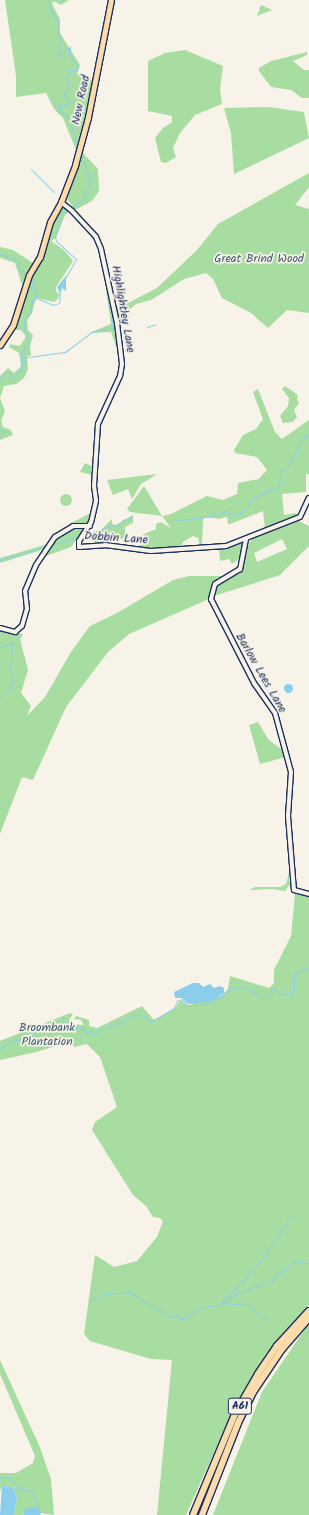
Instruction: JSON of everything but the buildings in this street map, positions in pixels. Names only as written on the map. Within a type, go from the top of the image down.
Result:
[{"type":"highway","name":"A61","points":[[193,1515],[235,1414],[258,1374],[277,1346],[309,1311]]},
{"type":"highway","name":"A61","points":[[202,1515],[238,1423],[253,1392],[282,1349],[309,1318]]},
{"type":"main road","name":"New Road","points":[[1,344],[13,325],[29,275],[40,257],[50,222],[61,202],[79,151],[111,0]]},
{"type":"street","name":"Highlightley Lane","points":[[61,202],[70,209],[96,237],[101,249],[117,322],[122,364],[120,376],[98,424],[94,486],[96,501],[90,525],[85,532]]},
{"type":"street","name":"Dobbin Lane","points":[[0,628],[12,632],[19,630],[27,609],[25,591],[36,565],[55,537],[73,526],[81,527],[85,532],[78,544],[81,548],[105,546],[151,551],[187,550],[226,546],[300,517],[309,498]]},
{"type":"street","points":[[81,527],[90,525]]},
{"type":"street","name":"Barlow Lees Lane","points":[[246,539],[240,568],[215,584],[211,599],[254,683],[275,713],[291,772],[288,816],[294,890],[309,894]]},
{"type":"green space","points":[[5,0],[69,0],[61,5],[54,1],[52,4],[60,19],[60,33],[80,65],[77,74],[94,81],[76,150],[63,118],[54,109],[46,93],[16,97],[16,76]]},
{"type":"green space","points":[[261,5],[272,10],[257,16]]},
{"type":"green space","points":[[185,50],[223,66],[220,89],[222,104],[195,115],[180,133],[173,148],[176,157],[166,163],[161,162],[155,138],[163,128],[172,122],[172,116],[148,111],[148,61],[165,53]]},
{"type":"green space","points":[[307,52],[307,55],[293,61],[304,70],[309,70],[309,98],[302,98],[291,90],[271,87],[259,71],[259,68],[271,61]]},
{"type":"green space","points":[[268,107],[304,112],[309,138],[234,174],[231,133],[224,108]]},
{"type":"green space","points":[[82,152],[98,169],[99,191],[92,201],[75,210],[66,197]]},
{"type":"green space","name":"Great Brind Wood","points":[[309,173],[309,187],[295,205],[309,209],[309,313],[287,310],[268,328],[251,313],[222,298],[213,279],[206,273],[184,279],[151,300],[136,304],[118,319],[116,307],[126,304],[157,288],[197,250],[218,224]]},
{"type":"green space","points":[[62,205],[70,211],[65,215],[56,238],[51,241],[64,250],[73,261],[56,287],[56,291],[60,295],[57,300],[54,302],[36,298],[32,313],[27,320],[28,330],[33,335],[30,347],[31,356],[27,356],[28,369],[24,378],[16,384],[4,386],[0,398],[0,376],[8,368],[14,373],[21,366],[19,353],[9,347],[10,344],[20,346],[26,336],[21,330],[13,330],[31,276],[44,256],[50,230]]},
{"type":"green space","points":[[0,247],[13,250],[33,263],[22,285],[15,263],[0,258]]},
{"type":"green space","points":[[106,290],[109,290],[120,350],[117,349],[111,332],[89,333],[111,324]]},
{"type":"green space","points":[[285,386],[298,395],[297,399],[299,403],[294,410],[297,417],[293,422],[283,423],[280,416],[288,406],[289,398],[282,389]]},
{"type":"green space","points":[[258,389],[275,432],[282,439],[309,420],[309,474],[306,474],[306,492],[282,494],[284,515],[296,513],[298,517],[265,529],[263,511],[230,524],[228,524],[227,517],[219,519],[207,517],[203,519],[202,546],[200,546],[198,538],[193,536],[183,542],[180,547],[152,549],[134,547],[145,544],[141,539],[144,534],[156,529],[156,524],[161,522],[171,528],[162,516],[171,514],[207,496],[223,500],[237,494],[238,483],[259,479],[267,470],[257,457],[235,453],[234,450],[243,435],[256,429],[263,419],[253,392]]},
{"type":"green space","points":[[0,398],[5,411],[1,421],[3,427],[11,430],[13,435],[0,440]]},
{"type":"green space","points":[[85,463],[94,467],[93,475],[80,472]]},
{"type":"green space","points":[[157,474],[141,484],[132,499],[128,489],[113,495],[107,480]]},
{"type":"green space","points":[[144,486],[162,516],[130,512],[127,509]]},
{"type":"green space","points":[[64,494],[68,494],[72,500],[68,506],[64,506],[60,502],[60,498]]},
{"type":"green space","points":[[93,512],[88,525],[71,523]]},
{"type":"green space","points":[[133,515],[133,523],[125,527],[125,538],[94,545],[93,539],[82,541],[89,532],[97,534],[112,519],[112,524],[116,525]]},
{"type":"green space","points":[[297,520],[309,526],[309,546],[280,575],[214,596],[217,584],[241,569],[248,545],[253,538]],"holes":[[[282,539],[287,549],[257,562],[254,553]]]},
{"type":"green space","points":[[74,527],[84,530],[71,547],[46,556],[55,540]]},
{"type":"green space","points":[[243,543],[243,556],[232,564],[229,559],[220,561],[219,549]]},
{"type":"green space","points":[[48,544],[45,549],[0,563],[0,558]]},
{"type":"green space","points":[[189,576],[224,576],[212,582],[209,599],[129,634],[108,652],[66,707],[33,780],[22,777],[0,834],[0,630],[23,634],[20,639],[28,670],[21,693],[31,706],[27,716],[45,697],[71,652],[90,626],[117,613],[173,580]]},
{"type":"green space","points":[[258,722],[268,739],[285,752],[286,757],[260,764],[249,725]]},
{"type":"green space","points":[[289,873],[290,884],[285,891],[272,889],[249,890],[255,887],[280,887],[286,884]]},
{"type":"green space","name":"Broombank Plantation","points":[[295,894],[309,895],[309,1305],[266,1354],[233,1410],[186,1515],[157,1515],[172,1360],[151,1359],[90,1341],[84,1334],[95,1255],[114,1267],[137,1261],[157,1237],[163,1221],[160,1218],[153,1217],[146,1206],[133,1195],[92,1130],[95,1122],[117,1107],[100,1057],[87,1044],[74,1047],[72,1041],[36,1052],[0,1060],[0,1041],[70,1013],[73,1014],[69,1020],[71,1024],[84,1025],[81,1020],[74,1019],[76,1016],[89,1020],[89,1026],[97,1028],[142,1006],[154,1020],[174,1009],[181,1000],[188,1006],[221,996],[228,989],[230,976],[269,988],[274,983],[274,970],[291,936]]},
{"type":"green space","points":[[309,1323],[309,1515],[213,1515],[262,1392]]},
{"type":"green space","points":[[0,1360],[39,1445],[51,1479],[54,1515],[23,1511],[24,1515],[14,1515],[17,1497],[12,1487],[2,1486],[0,1492],[0,1473],[16,1473],[33,1463],[35,1456],[0,1374]]},
{"type":"water","points":[[66,276],[66,291],[62,288],[60,294],[57,287]]},
{"type":"water","points":[[288,683],[293,688],[288,693],[283,688]]},
{"type":"water","points":[[193,983],[199,983],[203,987],[210,984],[214,988],[220,986],[224,988],[224,993],[214,1000],[195,1004],[188,1004],[182,998],[175,998],[174,992]]},
{"type":"water","points":[[2,1486],[12,1487],[17,1497],[14,1515],[0,1515]]},
{"type":"water","points":[[32,1507],[38,1508],[41,1515],[24,1515],[23,1511]]},
{"type":"waterway","points":[[49,0],[50,9],[58,22],[57,33],[62,39],[57,52],[59,55],[70,47],[70,56],[78,67],[76,70],[70,70],[67,77],[69,87],[64,94],[70,102],[63,106],[58,105],[58,109],[69,118],[78,148]]},
{"type":"waterway","points":[[71,208],[85,197],[90,179],[80,153]]},
{"type":"waterway","points":[[31,169],[54,192]]},
{"type":"waterway","points":[[66,277],[76,259],[56,241],[55,237],[62,213],[68,210]]},
{"type":"waterway","points":[[0,254],[17,260],[20,271],[26,274]]},
{"type":"waterway","points":[[31,276],[34,279],[31,288],[34,287],[36,297]]},
{"type":"waterway","points":[[0,381],[4,373],[10,373],[11,380],[22,368],[22,352],[29,340],[24,329],[24,321],[30,314],[32,300],[36,298],[53,305],[59,303],[60,293]]},
{"type":"waterway","points":[[29,357],[65,352],[92,332],[113,328],[112,318]]},
{"type":"waterway","points":[[147,327],[156,324]]},
{"type":"waterway","points":[[23,358],[28,357]]},
{"type":"waterway","points":[[0,430],[5,432],[0,437]]},
{"type":"waterway","points":[[172,521],[213,516],[226,511],[234,515],[243,511],[254,498],[268,490],[272,491],[279,486],[282,471],[289,464],[301,441],[309,433]]},
{"type":"waterway","points":[[86,535],[112,525],[117,526],[123,520],[132,517]]},
{"type":"waterway","points":[[55,544],[75,537]]},
{"type":"waterway","points":[[0,560],[44,547]]},
{"type":"waterway","points":[[0,647],[13,642],[10,667],[14,684],[0,697]]},
{"type":"waterway","points":[[0,1048],[10,1042],[33,1035],[39,1028],[42,1031],[47,1028],[53,1030],[63,1022],[70,1027],[83,1029],[87,1033],[91,1030],[92,1034],[96,1035],[98,1030],[122,1022],[134,1015],[141,1014],[150,1022],[174,1008],[177,1001],[182,999],[187,1005],[202,1005],[221,997],[232,988],[246,987],[262,997],[269,997],[273,988],[283,995],[290,994],[294,991],[294,974],[309,968]]},
{"type":"waterway","points":[[221,1304],[225,1297],[241,1284],[249,1272],[257,1266],[293,1214]]},
{"type":"waterway","points":[[271,1281],[294,1261],[309,1263]]},
{"type":"waterway","points":[[89,1300],[106,1294],[129,1292],[171,1317],[177,1316],[181,1319],[203,1307],[221,1305],[235,1295],[268,1281]]},
{"type":"waterway","points":[[225,1303],[248,1305],[260,1315]]},
{"type":"waterway","points":[[262,1315],[268,1318]]},
{"type":"waterway","points":[[0,1478],[8,1476],[23,1490],[32,1491],[38,1508]]},
{"type":"waterway","points":[[14,1490],[21,1488]]}]
